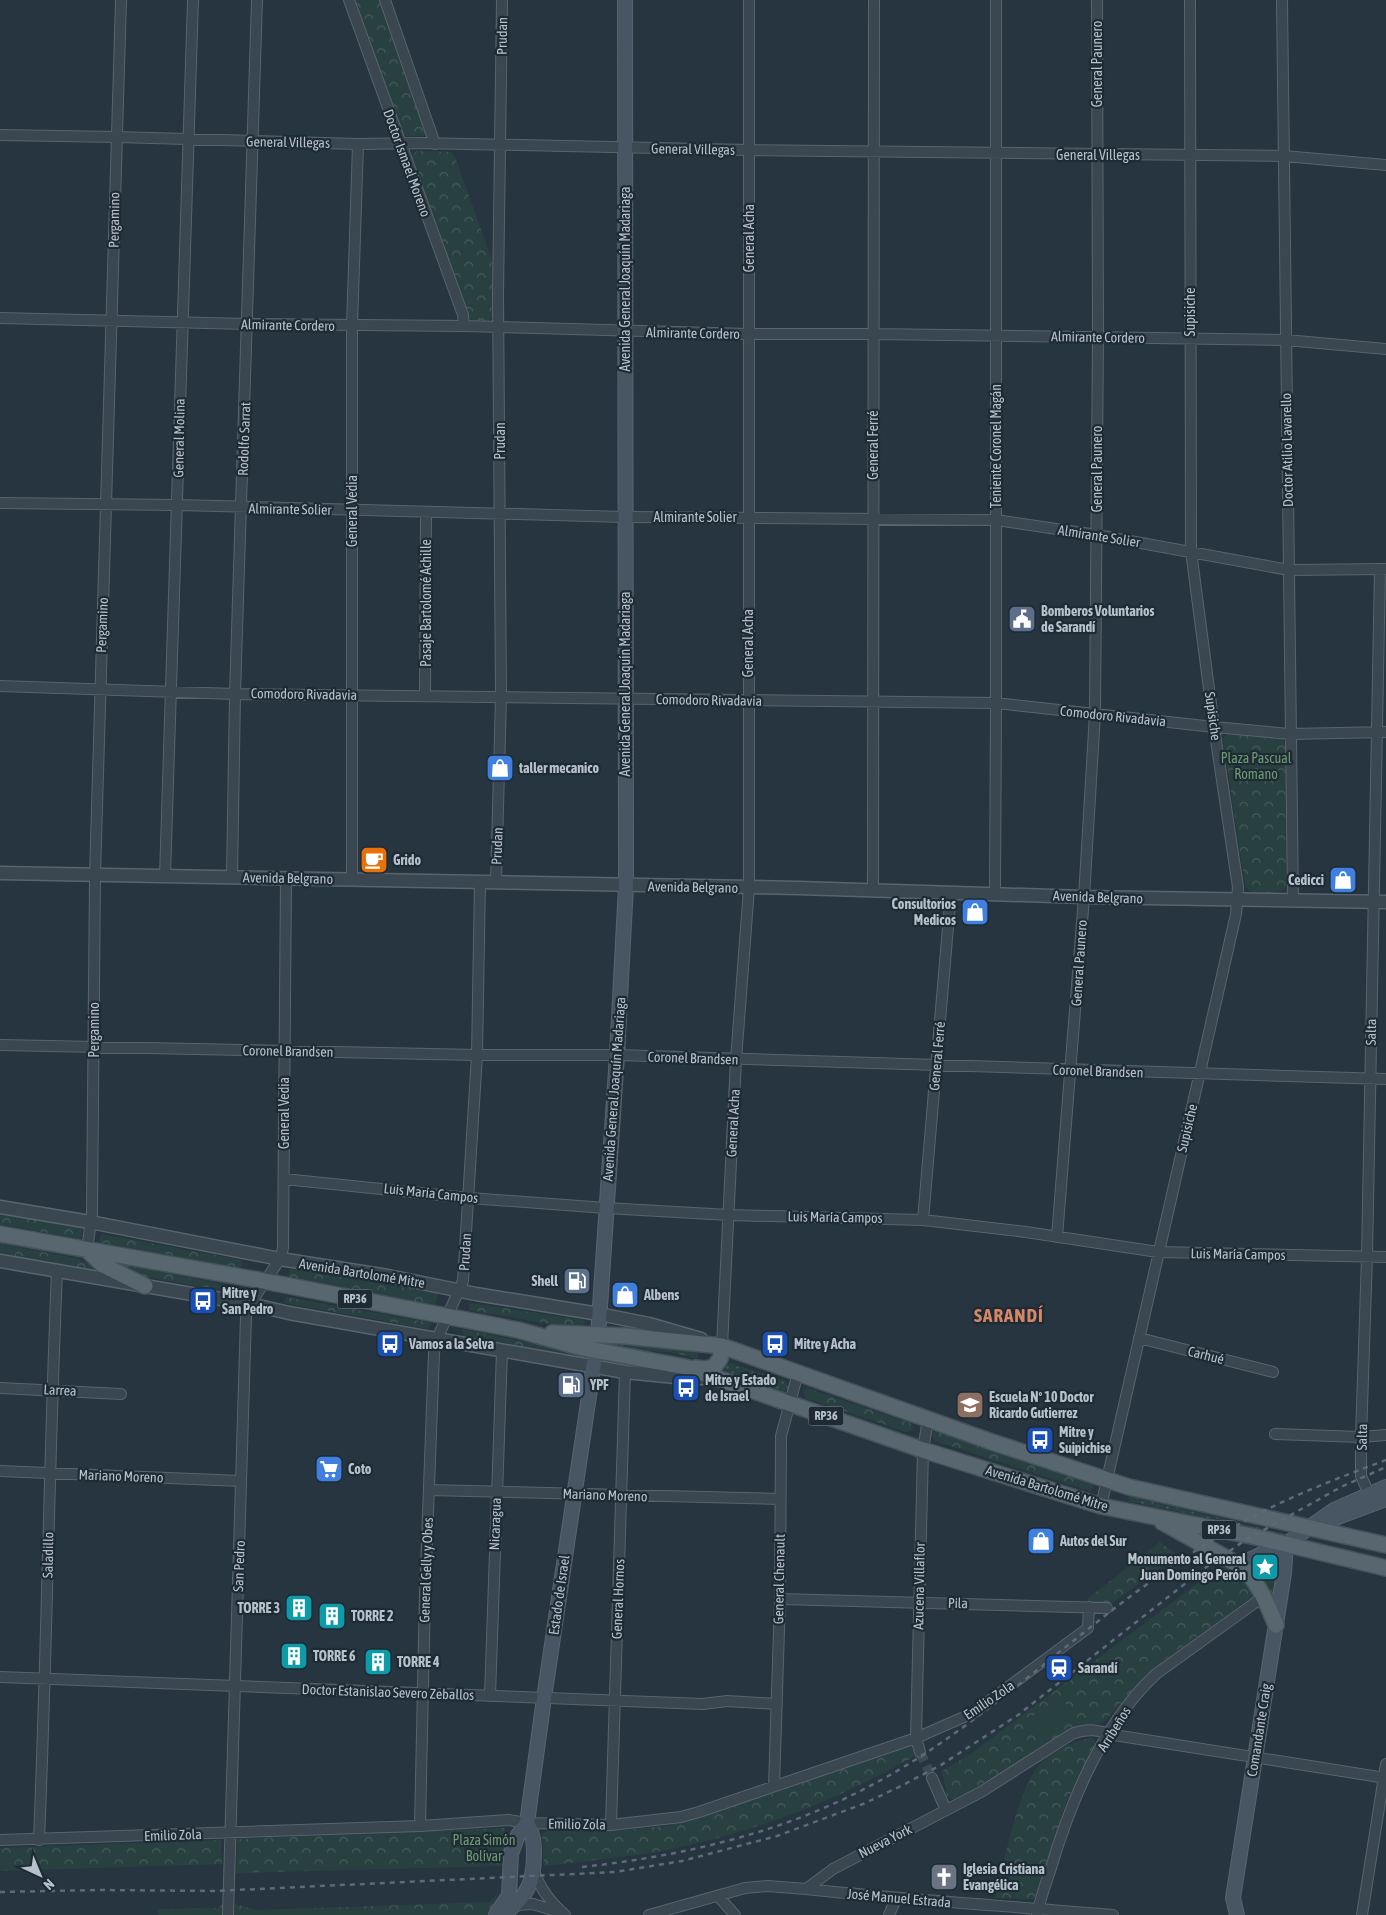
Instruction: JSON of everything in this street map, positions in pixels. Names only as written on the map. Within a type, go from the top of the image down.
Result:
[{"type":"main road","name":"Avenida General Joaquín Madariaga","points":[[593,1367],[597,1342],[617,1055],[626,886],[625,0]]},
{"type":"main road","name":"Avenida Bartolomé Mitre","points":[[0,1234],[264,1281],[447,1318],[597,1342],[685,1367],[923,1450],[1101,1506],[1286,1544],[1386,1568]]},
{"type":"main road","points":[[87,1250],[103,1265],[145,1286]]},
{"type":"main road","name":"Avenida Bartolomé Mitre","points":[[597,1342],[625,1336],[722,1346],[928,1419],[1129,1487],[1386,1545]]},
{"type":"main road","points":[[685,1367],[705,1369],[714,1367],[720,1358],[722,1346]]},
{"type":"main road","name":"Estado de Israel","points":[[496,1915],[509,1895],[511,1854],[518,1835],[527,1823],[593,1367]]},
{"type":"main road","points":[[1239,1565],[1286,1544],[1334,1510],[1386,1487]]},
{"type":"main road","points":[[1309,1528],[1386,1499]]},
{"type":"main road","points":[[1152,1516],[1239,1565],[1246,1571],[1263,1597],[1276,1625]]},
{"type":"main road","name":"Comandante Craig","points":[[1236,1915],[1233,1898],[1284,1573],[1286,1544]]},
{"type":"main road","name":"Estado de Israel","points":[[503,1915],[516,1905],[527,1892],[532,1882],[534,1871],[533,1834],[527,1823]]},
{"type":"street","name":"Pergamino","points":[[87,1250],[90,1222],[95,875],[121,0]]},
{"type":"street","name":"General Molina","points":[[165,876],[193,0]]},
{"type":"street","name":"Rodolfo Sarrat","points":[[232,877],[257,0]]},
{"type":"street","name":"Doctor Ismael Moreno","points":[[349,0],[463,315],[464,326]]},
{"type":"street","points":[[385,0],[434,144]]},
{"type":"street","name":"Prudan","points":[[496,882],[501,697],[500,328],[498,294],[502,0]]},
{"type":"street","name":"General Acha","points":[[722,1346],[736,1060],[749,888],[749,0]]},
{"type":"street","name":"General Ferré","points":[[874,0],[874,890]]},
{"type":"street","name":"Teniente Coronel Magán","points":[[995,893],[996,0]]},
{"type":"street","name":"General Paunero","points":[[1057,1237],[1084,897],[1095,714],[1098,336],[1097,0]]},
{"type":"street","name":"Supisiche","points":[[1101,1506],[1238,900],[1238,887],[1214,728],[1191,551],[1190,0]]},
{"type":"street","name":"Doctor Atilio Lavarello","points":[[1282,0],[1293,901]]},
{"type":"street","name":"General Villegas","points":[[0,135],[116,136],[188,140],[358,144],[996,154],[1284,156],[1386,165]]},
{"type":"street","name":"General Vedia","points":[[352,879],[352,326],[358,144]]},
{"type":"street","name":"Almirante Cordero","points":[[0,318],[352,326],[464,326],[749,334],[1098,336],[1286,340],[1386,349]]},
{"type":"street","name":"Almirante Solier","points":[[0,503],[177,505],[625,517],[996,520],[1191,551],[1289,570],[1383,569]]},
{"type":"street","name":"Pasaje Bartolomé Achille","points":[[426,512],[426,695]]},
{"type":"street","name":"Salta","points":[[1369,1494],[1361,1476],[1361,1437],[1370,1079],[1380,902],[1383,569]]},
{"type":"street","name":"Comodoro Rivadavia","points":[[0,686],[236,694],[996,703],[1214,728],[1290,734],[1381,732]]},
{"type":"street","name":"Avenida Belgrano","points":[[0,873],[1380,902]]},
{"type":"street","name":"General Vedia","points":[[264,1281],[280,1259],[283,1248],[286,879]]},
{"type":"street","name":"Prudan","points":[[447,1318],[463,1281],[477,1055],[480,882]]},
{"type":"street","name":"General Ferré","points":[[923,1220],[951,892]]},
{"type":"street","name":"Coronel Brandsen","points":[[0,1045],[477,1055],[617,1055],[1386,1080]]},
{"type":"street","name":"Luis María Campos","points":[[284,1178],[469,1198],[606,1208],[729,1215],[923,1220],[1158,1252],[1386,1257]]},
{"type":"street","name":"Avenida Bartolomé Mitre","points":[[0,1207],[90,1222],[280,1259],[388,1276],[559,1309],[599,1314],[648,1324],[722,1346]]},
{"type":"street","name":"Avenida Bartolomé Mitre","points":[[0,1261],[250,1304],[289,1313],[593,1367],[685,1378],[716,1378]]},
{"type":"street","name":"Saladillo","points":[[39,1840],[46,1678],[49,1473],[57,1271]]},
{"type":"street","name":"San Pedro","points":[[228,1915],[246,1316],[250,1304],[264,1281]]},
{"type":"street","name":"General Gelly y Obes","points":[[420,1826],[434,1353],[437,1339],[447,1318]]},
{"type":"street","name":"Carhué","points":[[1139,1338],[1274,1372]]},
{"type":"street","name":"Nicaragua","points":[[490,1696],[502,1351]]},
{"type":"street","name":"General Hornos","points":[[611,1825],[625,1372]]},
{"type":"street","name":"General Chenault","points":[[774,1786],[780,1600],[781,1436],[798,1373]]},
{"type":"street","name":"Larrea","points":[[0,1388],[52,1389],[121,1394]]},
{"type":"street","name":"Azucena Villaflor","points":[[920,1752],[916,1738],[918,1602],[923,1450],[928,1419]]},
{"type":"street","points":[[1275,1434],[1361,1437],[1386,1435]]},
{"type":"street","name":"Mariano Moreno","points":[[0,1471],[241,1481]]},
{"type":"street","name":"Mariano Moreno","points":[[429,1490],[780,1499]]},
{"type":"street","name":"Arribeños","points":[[1038,1912],[1072,1803],[1109,1733],[1144,1684],[1263,1597]]},
{"type":"street","name":"Pila","points":[[780,1600],[1107,1608]]},
{"type":"street","name":"Emilio Zola","points":[[0,1840],[420,1826],[508,1820],[527,1823],[611,1825],[689,1815],[916,1738],[973,1713],[1088,1628],[1089,1607]]},
{"type":"street","name":"Doctor Estanislao Severo Zeballos","points":[[0,1677],[703,1704],[727,1701],[777,1704]]},
{"type":"street","name":"Nueva York","points":[[806,1889],[833,1869],[1000,1780],[1072,1734],[1091,1730],[1385,1778]]},
{"type":"street","points":[[1362,1915],[1386,1764]]},
{"type":"street","points":[[932,1778],[946,1810]]},
{"type":"street","points":[[534,1871],[543,1891],[564,1915]]},
{"type":"street","points":[[650,1915],[736,1890],[768,1886],[806,1889]]},
{"type":"street","name":"José Manuel Estrada","points":[[806,1889],[989,1910],[1113,1915]]},
{"type":"street","points":[[718,1896],[735,1915]]},
{"type":"street","points":[[889,1915],[896,1899]]},
{"type":"street","points":[[516,1905],[541,1906],[564,1915]]},
{"type":"green space","points":[[354,0],[381,0],[427,131],[425,136],[407,136],[403,134]]},
{"type":"green space","points":[[417,151],[451,152],[455,157],[492,260],[494,316],[488,321],[477,321],[467,316],[411,162],[412,155]]},
{"type":"green space","name":"Plaza Pascual Romano","points":[[1227,734],[1282,739],[1285,743],[1286,887],[1282,891],[1267,894],[1256,893],[1245,885],[1223,739]]},
{"type":"green space","points":[[0,1212],[83,1227],[82,1237],[79,1239],[0,1224]]},
{"type":"green space","points":[[101,1234],[241,1260],[243,1265],[239,1268],[99,1242]]},
{"type":"green space","points":[[0,1244],[80,1259],[108,1275],[0,1255]]},
{"type":"green space","points":[[104,1261],[238,1287],[239,1290],[237,1293],[128,1274]]},
{"type":"green space","points":[[290,1269],[438,1293],[435,1305],[288,1278]]},
{"type":"green space","points":[[286,1297],[431,1323],[429,1329],[285,1303]]},
{"type":"green space","points":[[469,1303],[585,1320],[583,1330],[469,1310]]},
{"type":"green space","points":[[461,1329],[577,1352],[576,1356],[464,1336]]},
{"type":"green space","points":[[618,1339],[698,1345],[698,1359],[671,1352],[643,1351],[616,1345]]},
{"type":"green space","points":[[730,1363],[785,1381],[789,1387],[784,1392],[727,1374],[725,1367]]},
{"type":"green space","points":[[807,1388],[910,1423],[913,1427],[912,1430],[906,1432],[806,1398],[802,1391]]},
{"type":"green space","points":[[938,1431],[1091,1482],[1094,1487],[1090,1491],[935,1441],[931,1435],[932,1432]]},
{"type":"green space","points":[[1129,1496],[1290,1535],[1128,1501]]},
{"type":"green space","points":[[1160,1542],[1177,1555],[1111,1604],[1084,1603],[1091,1596]]},
{"type":"green space","points":[[1274,1554],[1279,1577],[1274,1601],[1249,1568]]},
{"type":"green space","points":[[1222,1565],[1226,1565],[1254,1589],[1255,1595],[1163,1661],[1141,1681],[1105,1721],[1098,1724],[1077,1726],[957,1799],[951,1799],[947,1796],[942,1771],[972,1753]]},
{"type":"green space","points":[[1060,1696],[1073,1714],[1039,1740],[1025,1722]]},
{"type":"green space","points":[[1092,1738],[1095,1741],[1096,1748],[1067,1800],[1034,1899],[995,1898],[1016,1814],[1036,1769],[1047,1758],[1061,1749]]},
{"type":"green space","points":[[910,1744],[915,1756],[862,1784],[780,1819],[723,1837],[657,1852],[544,1866],[542,1835],[548,1830],[617,1831],[665,1826],[699,1818]]},
{"type":"green space","name":"Plaza Simón Bolívar","points":[[505,1828],[507,1851],[503,1866],[236,1873],[237,1839]]},
{"type":"green space","points":[[221,1840],[222,1864],[0,1871],[0,1848]]},
{"type":"green space","points":[[497,1894],[496,1901],[488,1915],[234,1915],[235,1904],[256,1910],[490,1902]]},
{"type":"green space","points":[[223,1903],[222,1915],[158,1915],[158,1909],[218,1908]]},
{"type":"tunnel","points":[[920,1752],[932,1778]]},
{"type":"railway","points":[[582,1867],[656,1856],[729,1840],[800,1818],[868,1787],[940,1744],[1139,1590],[1203,1546],[1243,1522],[1295,1496],[1386,1460]]},
{"type":"railway","points":[[0,1892],[100,1890],[216,1891],[615,1872],[682,1861],[777,1836],[863,1804],[941,1765],[1018,1715],[1205,1568],[1244,1541],[1341,1487],[1386,1467]]},
{"type":"place","name":"Bomberos Voluntarios de Sarandí","points":[[1022,619]]},
{"type":"place","name":"taller mecanico","points":[[500,768]]},
{"type":"place","name":"Grido","points":[[374,860]]},
{"type":"place","name":"Cedicci","points":[[1343,880]]},
{"type":"place","name":"Consultorios Medicos","points":[[975,912]]},
{"type":"place","name":"Shell","points":[[577,1281]]},
{"type":"place","name":"Albens","points":[[625,1295]]},
{"type":"place","name":"Mitre y San Pedro","points":[[203,1301]]},
{"type":"place","name":"Vamos a la Selva","points":[[390,1344]]},
{"type":"place","name":"Mitre y Acha","points":[[775,1344]]},
{"type":"place","name":"YPF","points":[[571,1385]]},
{"type":"place","name":"Mitre y Estado de Israel","points":[[686,1388]]},
{"type":"place","name":"Escuela Nº 10 Doctor Ricardo Gutierrez","points":[[970,1405]]},
{"type":"place","name":"Mitre y Suipichise","points":[[1040,1440]]},
{"type":"place","name":"Coto","points":[[329,1469]]},
{"type":"place","name":"Autos del Sur","points":[[1041,1541]]},
{"type":"place","name":"Monumento al General Juan Domingo Perón","points":[[1265,1567]]},
{"type":"place","name":"TORRE 3","points":[[299,1608]]},
{"type":"place","name":"TORRE 2","points":[[332,1616]]},
{"type":"place","name":"TORRE 6","points":[[294,1656]]},
{"type":"place","name":"TORRE 4","points":[[378,1662]]},
{"type":"place","name":"Sarandí","points":[[1059,1668]]},
{"type":"place","name":"Iglesia Cristiana Evangélica","points":[[944,1877]]},
{"type":"district","name":"SARANDÍ","points":[[1009,1315]]}]
